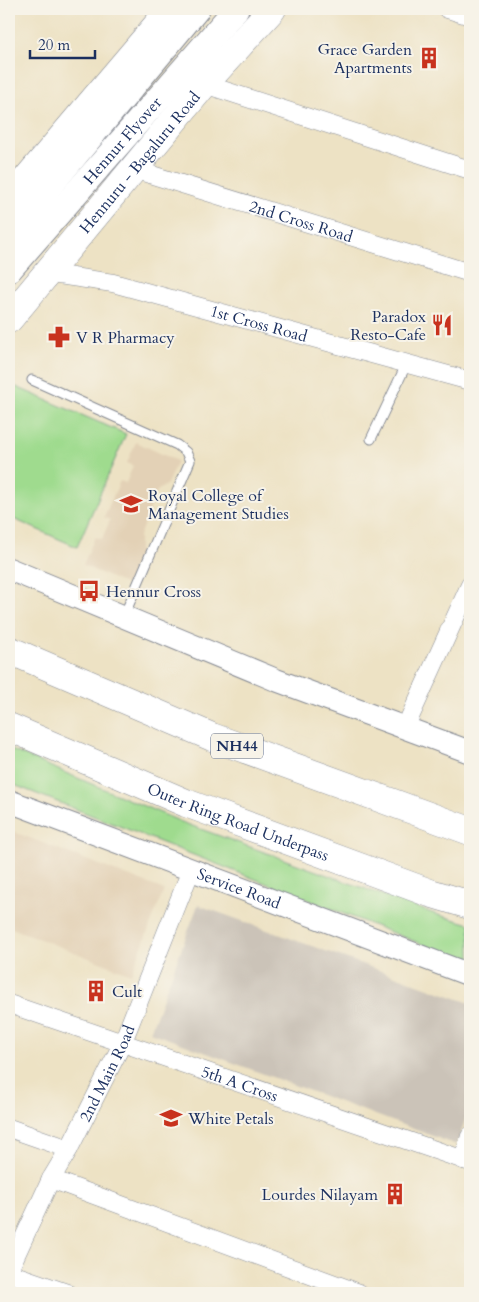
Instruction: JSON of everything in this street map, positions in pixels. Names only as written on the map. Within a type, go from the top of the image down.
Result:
[{"type":"main road","points":[[9,200],[171,9]]},
{"type":"main road","name":"Hennur Flyover","points":[[9,235],[197,9]]},
{"type":"main road","name":"Hennur Flyover","points":[[9,270],[236,9]]},
{"type":"main road","name":"Hennuru - Bagaluru Road","points":[[9,319],[45,273],[204,84],[272,9]]},
{"type":"main road","name":"NH44","points":[[9,650],[212,737],[470,831]]},
{"type":"main road","name":"Outer Ring Road Underpass","points":[[9,727],[186,803],[421,889],[470,905]]},
{"type":"street","points":[[447,9],[470,16]]},
{"type":"street","points":[[204,84],[470,170]]},
{"type":"street","name":"2nd Cross Road","points":[[133,169],[470,272]]},
{"type":"street","name":"1st Cross Road","points":[[45,273],[113,283],[470,381]]},
{"type":"street","points":[[9,568],[276,680],[470,752]]},
{"type":"street","points":[[405,728],[470,585]]},
{"type":"street","name":"Service Road","points":[[9,800],[470,975]]},
{"type":"street","name":"2nd Main Road","points":[[9,1272],[51,1179],[122,1044],[191,870]]},
{"type":"street","name":"5th A Cross","points":[[9,1004],[466,1161]]},
{"type":"street","points":[[9,1128],[68,1149]]},
{"type":"street","points":[[466,1161],[470,1136]]},
{"type":"street","points":[[51,1179],[359,1293]]},
{"type":"street","points":[[9,1272],[66,1293]]},
{"type":"lane","points":[[371,439],[407,363]]},
{"type":"lane","points":[[32,380],[177,445],[186,452],[190,461],[124,616]]},
{"type":"shaded area","name":"Royal College of Management Studies","points":[[136,442],[177,461],[167,484],[157,491],[139,536],[139,557],[127,585],[83,565],[95,537],[102,539],[110,520],[104,517],[120,481],[126,483],[133,466],[127,463]]},
{"type":"shaded area","points":[[9,830],[164,890],[131,974],[9,927]]},
{"type":"shaded area","points":[[198,905],[470,1003],[470,1104],[457,1145],[150,1032]]},
{"type":"green space","points":[[14,386],[126,434],[77,547],[9,517],[9,397]]},
{"type":"green space","points":[[9,749],[184,823],[435,914],[470,924],[470,963],[9,783]]},
{"type":"place","name":"Grace Garden Apartments","points":[[429,58]]},
{"type":"place","name":"Paradox Resto-Cafe","points":[[442,325]]},
{"type":"place","name":"V R Pharmacy","points":[[59,337]]},
{"type":"place","name":"Royal College of Management Studies","points":[[131,504]]},
{"type":"place","name":"Hennur Cross","points":[[89,591]]},
{"type":"place","name":"Cult","points":[[96,991]]},
{"type":"place","name":"White Petals","points":[[171,1118]]},
{"type":"place","name":"Lourdes Nilayam","points":[[395,1194]]}]
